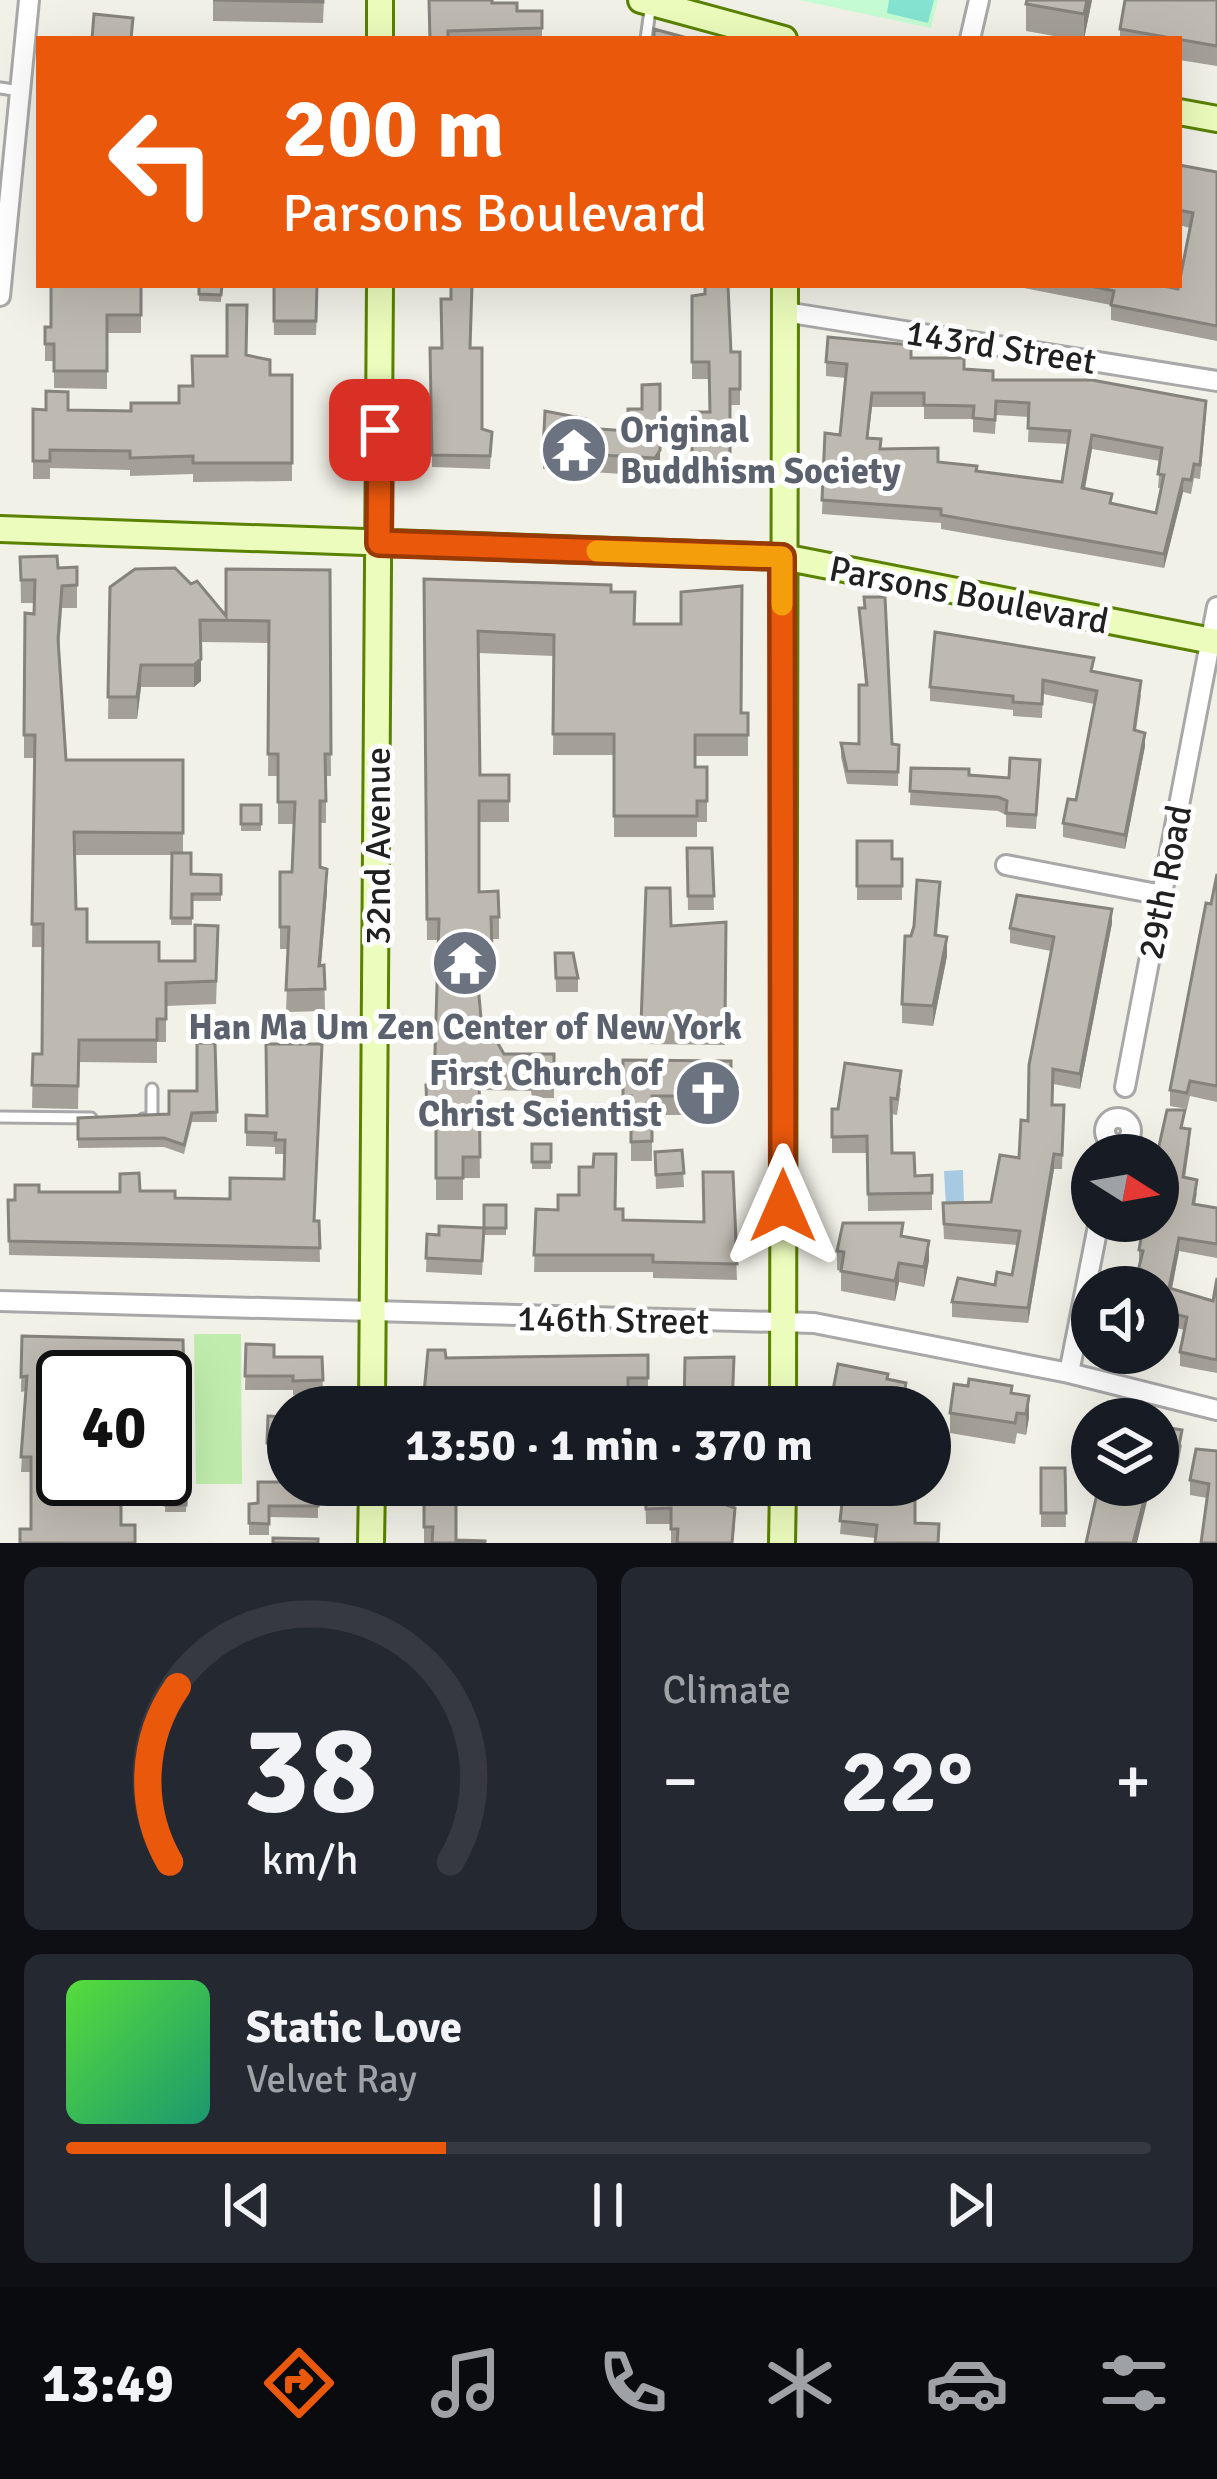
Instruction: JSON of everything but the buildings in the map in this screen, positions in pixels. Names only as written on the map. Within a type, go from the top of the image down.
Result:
[{"type":"street","points":[[0,296],[10,89],[29,0]]},
{"type":"street","points":[[380,0],[380,36]]},
{"type":"street","points":[[971,36],[979,0]]},
{"type":"street","points":[[646,2],[724,12],[777,36]]},
{"type":"street","points":[[1182,113],[1217,119]]},
{"type":"street","name":"32nd Avenue","points":[[372,1386],[380,288]]},
{"type":"street","points":[[783,1386],[785,288]]},
{"type":"street","name":"143rd Street","points":[[785,312],[1217,381]]},
{"type":"street","name":"Parsons Boulevard","points":[[0,529],[782,557],[1214,642]]},
{"type":"street","name":"29th Road","points":[[1125,1087],[1214,642],[1217,607]]},
{"type":"street","points":[[1006,865],[1162,896]]},
{"type":"street","points":[[1069,1373],[1096,1242]]},
{"type":"street","name":"146th Street","points":[[0,1301],[814,1323],[1069,1373],[1217,1410]]},
{"type":"street","points":[[371,1543],[372,1506]]},
{"type":"street","points":[[782,1543],[783,1506]]},
{"type":"lane","points":[[646,2],[646,36]]},
{"type":"lane","points":[[130,1119],[152,1119],[152,1089]]},
{"type":"lane","points":[[0,1117],[109,1118]]},
{"type":"green space","points":[[799,0],[938,0],[931,28]]},
{"type":"green space","points":[[194,1334],[241,1334],[242,1484],[196,1484]]},
{"type":"shaded area","points":[[889,0],[934,0],[928,23],[887,13]]},
{"type":"shaded area","points":[[963,1170],[964,1205],[946,1206],[944,1171]]},
{"type":"slow traffic","points":[[597,551],[782,557],[782,605]]},
{"type":"place","name":"Original Buddhism Society","points":[[574,450]]},
{"type":"place","name":"Han Ma Um Zen Center of New York","points":[[465,963]]},
{"type":"place","name":"First Church of Christ Scientist","points":[[708,1093]]},
{"type":"route","points":[[380,430],[379,543],[782,557],[783,1206]]}]
